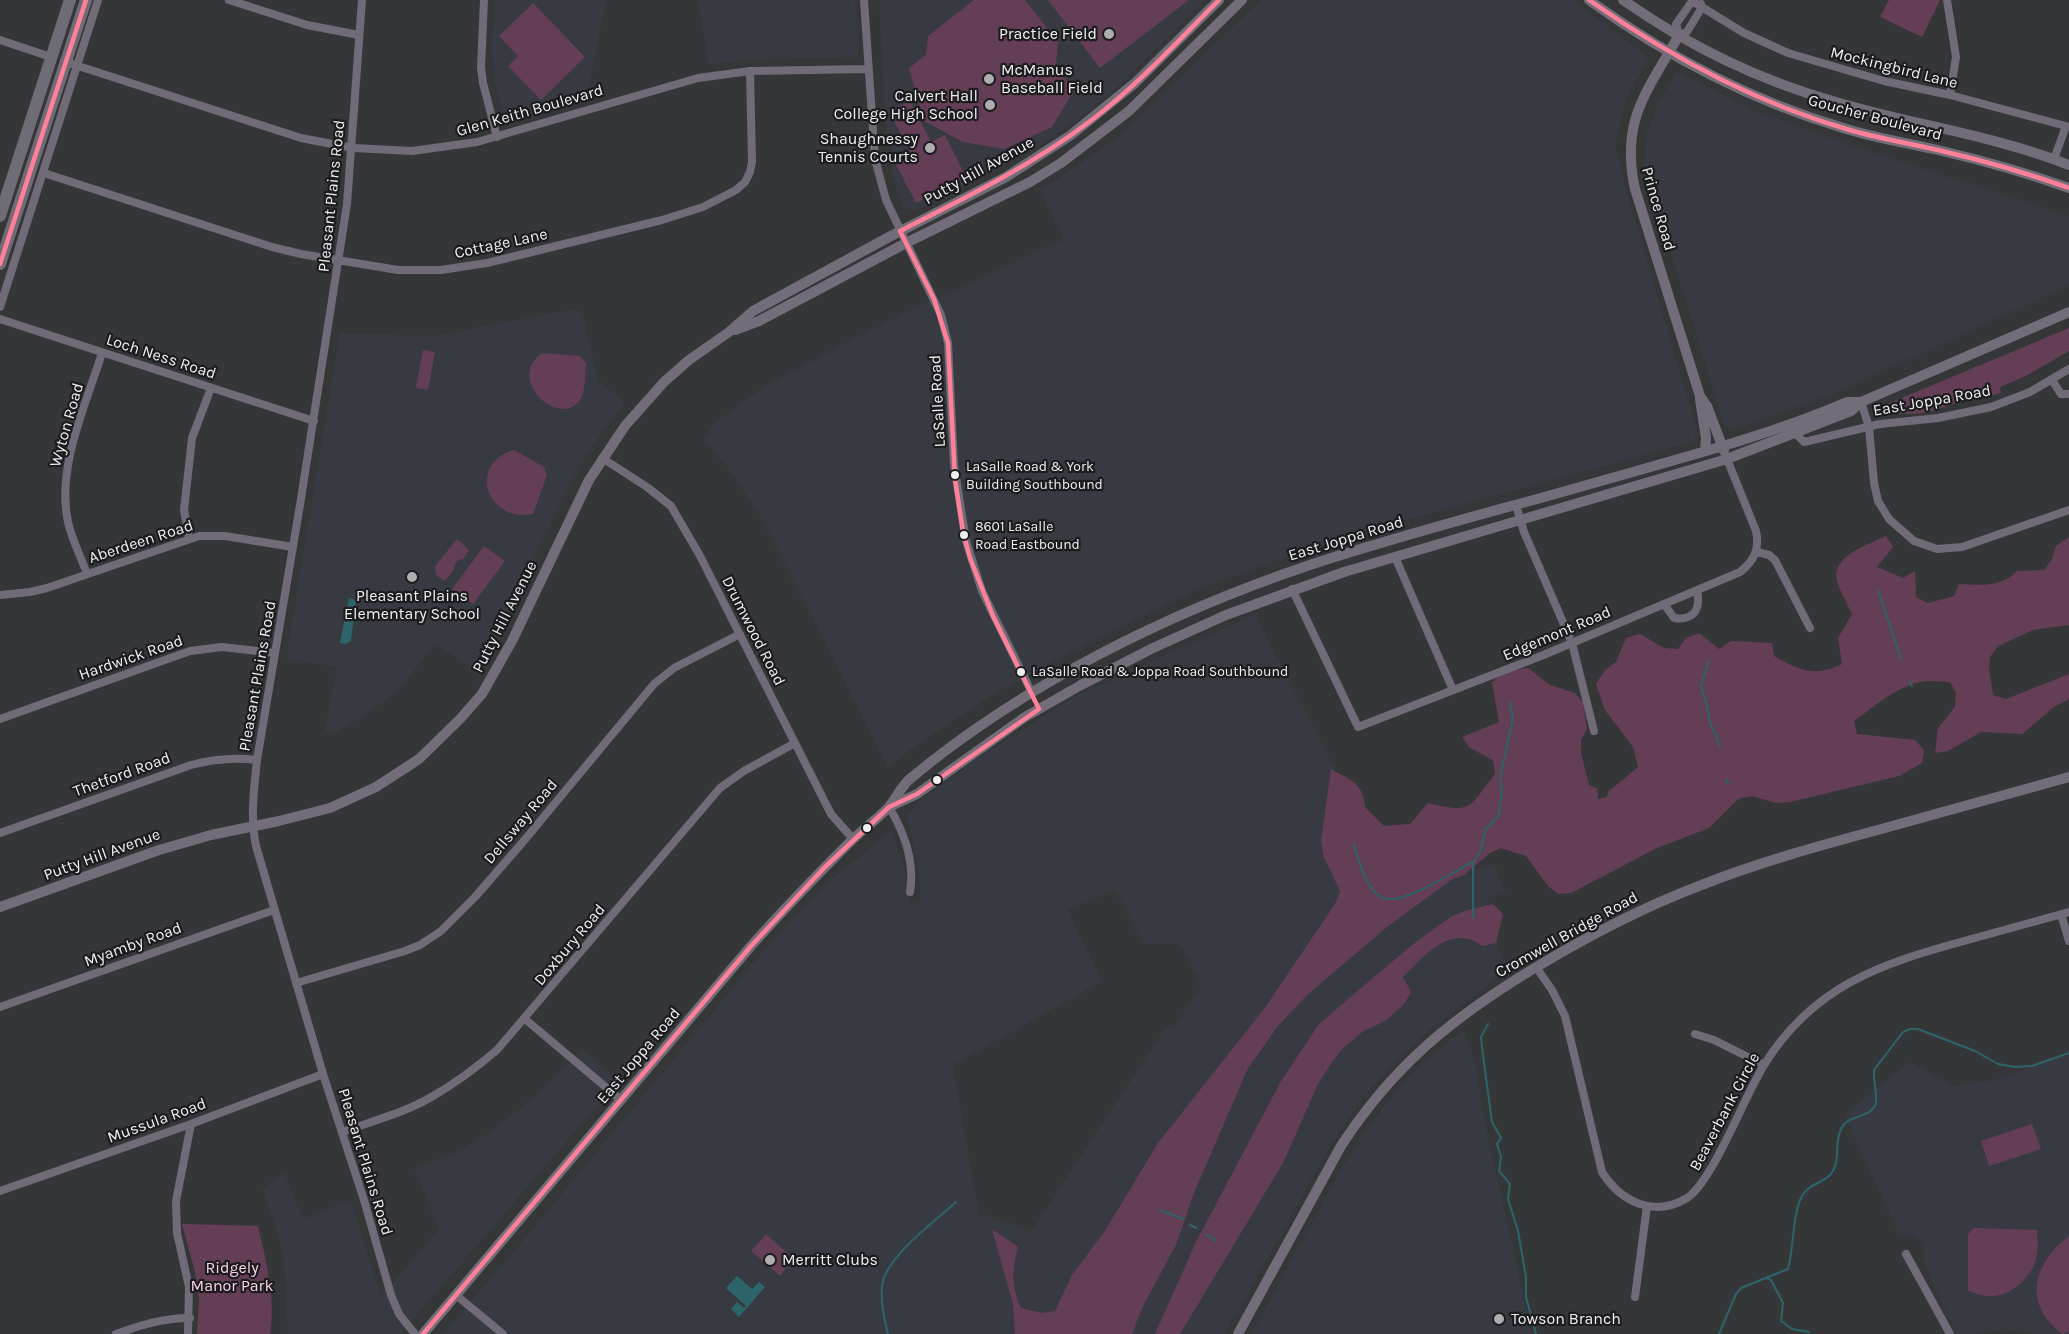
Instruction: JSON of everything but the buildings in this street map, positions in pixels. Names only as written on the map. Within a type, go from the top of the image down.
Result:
[{"type":"main road","points":[[0,216],[70,0]]},
{"type":"main road","points":[[0,264],[72,64],[86,0]]},
{"type":"main road","name":"Putty Hill Avenue","points":[[0,908],[159,850],[211,835],[323,810],[376,788],[419,759],[482,694],[504,657],[583,492],[602,458],[631,418],[664,381],[753,311],[900,231],[1006,177],[1081,128],[1135,83],[1219,0]]},
{"type":"main road","name":"Putty Hill Avenue","points":[[729,332],[759,321],[906,243],[1030,182],[1080,150],[1129,111],[1242,0]]},
{"type":"main road","name":"Goucher Boulevard","points":[[1589,0],[1620,22],[1739,88],[1840,128],[2000,165],[2069,188]]},
{"type":"main road","name":"Goucher Boulevard","points":[[1623,0],[1679,35],[1749,70],[1814,96],[1991,139],[2069,165]]},
{"type":"main road","name":"Prince Road","points":[[1679,35],[1638,110],[1631,133],[1629,158],[1635,189],[1700,396],[1706,438],[1705,452]]},
{"type":"main road","points":[[51,57],[72,64]]},
{"type":"main road","name":"East Joppa Road","points":[[889,807],[917,794],[1039,709],[1123,662],[1226,615],[1292,590],[1395,557],[1727,459],[1851,411],[1861,402],[2069,312]]},
{"type":"main road","name":"Prince Road","points":[[1700,396],[1707,406],[1727,459]]},
{"type":"main road","name":"East Joppa Road","points":[[423,1334],[769,926],[853,839],[889,807],[907,782],[976,730],[1032,693],[1124,643],[1219,599],[1347,553],[1705,452],[1789,426],[1847,402],[1861,402]]},
{"type":"main road","points":[[1219,599],[1226,615]]},
{"type":"main road","points":[[1032,693],[1039,709]]},
{"type":"main road","name":"Cromwell Bridge Road","points":[[1238,1334],[1341,1146],[1376,1097],[1414,1055],[1473,1007],[1536,967],[1628,916],[1723,876],[1804,850],[2069,777]]},
{"type":"street","points":[[0,307],[44,173],[72,64],[98,0]]},
{"type":"street","points":[[229,0],[307,25],[359,35]]},
{"type":"street","name":"Pleasant Plains Road","points":[[362,0],[352,148],[339,261],[257,760],[253,796],[253,827],[256,846],[322,1074],[393,1301],[399,1314],[415,1334]]},
{"type":"street","points":[[483,0],[483,83],[497,137]]},
{"type":"street","name":"LaSalle Road","points":[[864,0],[875,159],[886,200],[945,324],[957,494],[970,558],[991,610],[1032,693]]},
{"type":"street","points":[[1692,0],[1676,24],[1679,35],[1688,32],[1701,4]]},
{"type":"street","name":"Mockingbird Lane","points":[[1692,0],[1744,33],[1788,53],[1884,81],[1950,95],[2066,126],[2054,159]]},
{"type":"street","points":[[1947,0],[1956,57],[1950,95]]},
{"type":"street","points":[[0,40],[51,57]]},
{"type":"street","name":"Glen Keith Boulevard","points":[[72,64],[282,133],[321,143],[352,148],[424,150],[458,146],[497,137],[667,85],[719,74],[750,71],[868,69]]},
{"type":"street","name":"Cottage Lane","points":[[44,173],[272,246],[339,261],[398,270],[465,267],[662,220],[712,202],[736,190],[745,182],[750,172],[752,152],[750,71]]},
{"type":"street","name":"Loch Ness Road","points":[[0,320],[314,421]]},
{"type":"street","name":"Wyton Road","points":[[87,574],[68,521],[66,478],[72,448],[102,352]]},
{"type":"street","name":"East Joppa Road","points":[[1796,434],[1804,442],[1869,427],[1938,418],[1991,407],[2018,398],[2069,369]]},
{"type":"street","points":[[2052,380],[2061,394],[2069,394]]},
{"type":"street","points":[[189,538],[184,510],[192,438],[211,388]]},
{"type":"street","points":[[1861,402],[1869,427],[1874,483],[1880,506],[1900,531],[1921,545],[1937,549],[1962,547],[2069,510]]},
{"type":"street","name":"Drumwood Road","points":[[602,458],[647,487],[671,506],[699,554],[831,814],[853,839]]},
{"type":"street","points":[[1727,459],[1756,531],[1759,543],[1756,552],[1769,555],[1776,560],[1810,627]]},
{"type":"street","points":[[1516,505],[1572,644],[1594,731]]},
{"type":"street","name":"Aberdeen Road","points":[[0,595],[30,592],[189,538],[225,536],[293,547]]},
{"type":"street","name":"Edgemont Road","points":[[1292,590],[1358,727],[1572,644],[1697,591],[1740,572],[1756,552]]},
{"type":"street","points":[[1395,557],[1453,690]]},
{"type":"street","points":[[1664,604],[1674,618],[1686,618],[1699,607],[1697,591]]},
{"type":"street","name":"Dellsway Road","points":[[296,983],[405,951],[433,937],[475,897],[654,684],[674,668],[740,634]]},
{"type":"street","name":"Hardwick Road","points":[[0,719],[190,651],[222,647],[275,653]]},
{"type":"street","name":"Doxbury Road","points":[[342,1132],[397,1113],[432,1097],[498,1050],[720,788],[744,771],[795,743]]},
{"type":"street","name":"Thetford Road","points":[[0,833],[191,765],[232,757],[257,760]]},
{"type":"street","points":[[889,807],[898,821],[908,852],[912,870],[910,892]]},
{"type":"street","name":"Myamby Road","points":[[0,1007],[274,910]]},
{"type":"street","points":[[2065,913],[2069,941]]},
{"type":"street","name":"Beaverbank Circle","points":[[1647,1206],[1678,1202],[1698,1188],[1709,1172],[1764,1065],[1785,1036],[1809,1011],[1834,991],[1861,975],[1909,956],[2065,913]]},
{"type":"street","points":[[1536,967],[1552,990],[1565,1016],[1602,1172],[1624,1197],[1647,1206],[1635,1297]]},
{"type":"street","points":[[525,1019],[621,1100]]},
{"type":"street","points":[[1695,1034],[1714,1040],[1764,1065]]},
{"type":"street","name":"Mussula Road","points":[[0,1191],[191,1124],[322,1074]]},
{"type":"street","points":[[188,1334],[189,1287],[177,1233],[176,1200],[191,1124]]},
{"type":"street","points":[[1906,1254],[1950,1334]]},
{"type":"street","points":[[456,1295],[503,1334]]},
{"type":"street","points":[[116,1334],[152,1322],[190,1318]]},
{"type":"shaded area","points":[[494,0],[606,0],[587,97],[505,122],[496,88],[493,65]]},
{"type":"shaded area","points":[[698,0],[855,0],[859,57],[746,60],[709,64]]},
{"type":"shaded area","name":"Calvert Hall College High School","points":[[879,0],[1205,0],[1114,90],[1078,119],[1001,168],[916,211],[903,207],[891,171],[886,132]]},
{"type":"shaded area","points":[[1261,0],[1573,0],[1649,58],[1627,97],[1615,146],[1696,427],[1695,441],[1343,537],[1206,586],[1090,642],[987,698],[913,747],[888,768],[760,515],[733,474],[704,440],[713,424],[768,384],[891,320],[1064,239],[1040,191],[1117,138]]},
{"type":"shaded area","points":[[1677,72],[1750,109],[1841,142],[2069,216],[2069,285],[1835,393],[1733,430],[1724,424],[1645,169],[1645,137],[1658,104]]},
{"type":"shaded area","name":"Pleasant Plains Elementary School","points":[[575,309],[583,314],[598,380],[625,403],[603,430],[580,466],[478,671],[435,644],[398,690],[375,708],[332,735],[325,730],[337,667],[286,659],[340,333],[434,336]]},
{"type":"shaded area","points":[[1255,614],[1397,889],[1494,864],[1505,891],[1487,899],[1505,972],[1428,1031],[1389,1068],[1358,1104],[1332,1143],[1225,1334],[443,1334],[766,948],[824,886],[892,830],[905,873],[911,905],[921,900],[918,869],[907,815],[918,803],[978,758],[1076,696]],"holes":[[[1115,889],[1143,944],[1180,944],[1202,985],[1173,1029],[1167,1026],[1031,1232],[985,1214],[979,1216],[953,1065],[1102,981],[1068,910]]]},
{"type":"shaded area","points":[[1463,1030],[1474,1059],[1488,1137],[1532,1334],[1251,1334],[1337,1177],[1365,1131],[1404,1082]]},
{"type":"shaded area","points":[[583,1049],[618,1082],[400,1334],[288,1334],[284,1261],[277,1230],[263,1190],[284,1172],[303,1219],[351,1200],[381,1297],[439,1230],[415,1168],[461,1150],[490,1132],[524,1106]]},
{"type":"shaded area","points":[[2069,1054],[2069,1334],[2034,1334],[1999,1329],[1957,1334],[1924,1265],[1924,1247],[1921,1241],[1913,1236],[1899,1234],[1844,1115],[1910,1062],[1952,1086],[1995,1080]]},
{"type":"green space","name":"McManus Baseball Field","points":[[974,0],[1025,0],[1058,42],[1056,66],[1074,91],[1052,127],[1004,149],[963,142],[924,121],[909,68],[926,55],[928,36]]},
{"type":"green space","name":"Practice Field","points":[[1048,0],[1189,0],[1100,68]]},
{"type":"green space","points":[[1889,0],[1940,0],[1922,37],[1880,17]]},
{"type":"green space","points":[[533,3],[585,57],[541,100],[508,66],[518,56],[499,36]]},
{"type":"green space","name":"Shaughnessy Tennis Courts","points":[[910,101],[931,142],[945,135],[966,177],[916,203],[894,161],[910,152],[889,111]]},
{"type":"green space","points":[[2069,328],[2069,351],[2026,376],[2000,387],[2001,393],[1988,397],[1987,393],[1929,412],[1881,413],[1885,405]]},
{"type":"green space","points":[[423,350],[435,352],[428,390],[416,388]]},
{"type":"green space","points":[[542,353],[580,356],[586,363],[582,396],[571,407],[560,409],[549,405],[532,387],[530,376],[532,364]]},
{"type":"green space","points":[[514,450],[544,467],[547,475],[533,514],[517,515],[502,509],[489,492],[487,482],[493,463],[502,455]]},
{"type":"green space","points":[[1886,536],[1893,547],[1877,567],[1903,578],[1915,571],[1916,597],[1928,603],[1954,596],[1959,584],[1997,583],[2017,571],[2044,570],[2052,559],[2056,546],[2069,537],[2069,625],[2033,630],[1998,646],[1990,657],[1989,669],[1993,695],[2006,699],[2069,674],[2069,699],[2054,707],[2022,734],[1981,732],[1948,751],[1935,753],[1938,728],[1955,707],[1956,693],[1950,682],[1928,681],[1902,688],[1854,721],[1857,734],[1915,740],[1924,750],[1922,763],[1899,776],[1790,802],[1777,803],[1751,796],[1738,799],[1709,828],[1657,848],[1571,893],[1558,894],[1548,886],[1526,856],[1501,848],[1490,853],[1464,875],[1451,880],[1387,927],[1307,995],[1278,1026],[1248,1068],[1194,1193],[1176,1245],[1143,1306],[1132,1334],[1015,1334],[1013,1304],[992,1229],[1018,1247],[1014,1278],[1015,1293],[1021,1308],[1042,1313],[1055,1311],[1072,1275],[1105,1231],[1158,1143],[1264,1009],[1335,904],[1340,891],[1323,855],[1321,841],[1331,769],[1350,779],[1358,787],[1362,792],[1365,807],[1384,826],[1410,824],[1428,803],[1454,808],[1468,805],[1474,801],[1495,774],[1493,760],[1470,748],[1462,737],[1499,722],[1492,683],[1501,672],[1528,668],[1550,685],[1575,693],[1583,703],[1587,729],[1581,740],[1581,753],[1589,785],[1597,788],[1598,799],[1607,797],[1608,792],[1638,767],[1633,747],[1605,710],[1596,684],[1605,670],[1616,662],[1626,638],[1640,634],[1664,648],[1678,649],[1686,638],[1699,633],[1719,649],[1731,641],[1772,643],[1774,656],[1791,665],[1815,671],[1832,668],[1842,664],[1838,638],[1852,614],[1837,579],[1838,567],[1848,555]]},
{"type":"green space","points":[[457,539],[469,550],[463,559],[457,561],[453,571],[444,581],[436,575],[435,566]]},
{"type":"green space","points":[[484,546],[505,561],[473,604],[452,589]]},
{"type":"green space","points":[[1493,904],[1503,914],[1496,943],[1482,946],[1471,940],[1460,938],[1449,940],[1429,951],[1403,977],[1411,992],[1404,1004],[1385,1021],[1362,1032],[1341,1050],[1318,1084],[1284,1161],[1180,1334],[1155,1334],[1196,1242],[1280,1083],[1319,1024],[1407,949],[1452,916]]},
{"type":"green space","points":[[2032,1124],[2041,1149],[1989,1166],[1981,1141]]},
{"type":"green space","name":"Ridgely Manor Park","points":[[182,1224],[258,1226],[271,1293],[270,1334],[197,1334],[199,1299],[195,1272]]},
{"type":"green space","points":[[1974,1228],[2037,1230],[2038,1248],[2035,1262],[2021,1283],[1999,1295],[1982,1295],[1968,1291],[1968,1234]]},
{"type":"green space","points":[[766,1234],[793,1258],[780,1276],[751,1251]]},
{"type":"green space","points":[[2069,1236],[2069,1332],[2062,1334],[2043,1313],[2037,1288],[2038,1278],[2047,1259]]},
{"type":"water","points":[[349,598],[356,600],[351,641],[346,644],[340,643]]},
{"type":"water","points":[[737,1276],[752,1289],[759,1282],[765,1287],[739,1317],[731,1309],[737,1302],[744,1308],[746,1306],[726,1288]]},
{"type":"waterway","points":[[1878,590],[1901,659]]},
{"type":"waterway","points":[[1709,660],[1701,686],[1710,723],[1719,746]]},
{"type":"waterway","points":[[1909,681],[1912,686]]},
{"type":"waterway","points":[[1473,918],[1473,862],[1480,852],[1486,829],[1499,815],[1502,791],[1500,778],[1513,718],[1510,702]]},
{"type":"waterway","points":[[1727,779],[1728,784]]},
{"type":"waterway","points":[[1354,844],[1363,873],[1371,887],[1380,897],[1388,899],[1413,894],[1472,862]]},
{"type":"waterway","points":[[1488,1024],[1481,1037],[1492,1122],[1501,1138],[1497,1144],[1501,1157],[1499,1171],[1510,1184],[1508,1199],[1518,1231],[1526,1277],[1526,1297],[1536,1334]]},
{"type":"waterway","points":[[1719,1334],[1736,1294],[1741,1288],[1788,1269],[1796,1212],[1802,1196],[1808,1189],[1831,1174],[1834,1169],[1839,1134],[1844,1124],[1874,1108],[1876,1102],[1874,1070],[1903,1032],[1918,1029],[1975,1051],[1998,1064],[2015,1067],[2032,1066],[2069,1053]]},
{"type":"waterway","points":[[888,1334],[883,1313],[882,1288],[890,1265],[907,1246],[956,1202]]},
{"type":"waterway","points":[[1160,1210],[1183,1219]]},
{"type":"waterway","points":[[1190,1225],[1196,1228]]},
{"type":"waterway","points":[[1206,1234],[1216,1241]]},
{"type":"waterway","points":[[1766,1278],[1771,1280],[1783,1303],[1781,1321],[1792,1329],[1809,1332]]},
{"type":"transit line","points":[[0,264],[86,0]]},
{"type":"transit line","points":[[423,1334],[751,946],[824,868],[889,807],[917,794],[1039,709],[993,616],[970,558],[963,532],[955,479],[948,343],[934,299],[900,231],[973,194],[1067,138],[1107,108],[1140,79],[1219,0]]},
{"type":"transit line","points":[[1589,0],[1651,41],[1715,77],[1783,107],[1853,131],[1974,159],[2069,188]]},
{"type":"place","name":"Practice Field","points":[[1109,34]]},
{"type":"place","name":"McManus Baseball Field","points":[[989,79]]},
{"type":"place","name":"Calvert Hall College High School","points":[[990,105]]},
{"type":"place","name":"Shaughnessy Tennis Courts","points":[[930,148]]},
{"type":"place","name":"LaSalle Road & York Building Southbound","points":[[955,475]]},
{"type":"place","name":"8601 LaSalle Road Eastbound","points":[[964,535]]},
{"type":"place","name":"Pleasant Plains Elementary School","points":[[412,577]]},
{"type":"place","name":"LaSalle Road & Joppa Road Southbound","points":[[1021,672]]},
{"type":"place","name":"Merritt Clubs","points":[[770,1260]]},
{"type":"place","name":"Towson Branch","points":[[1499,1319]]}]
